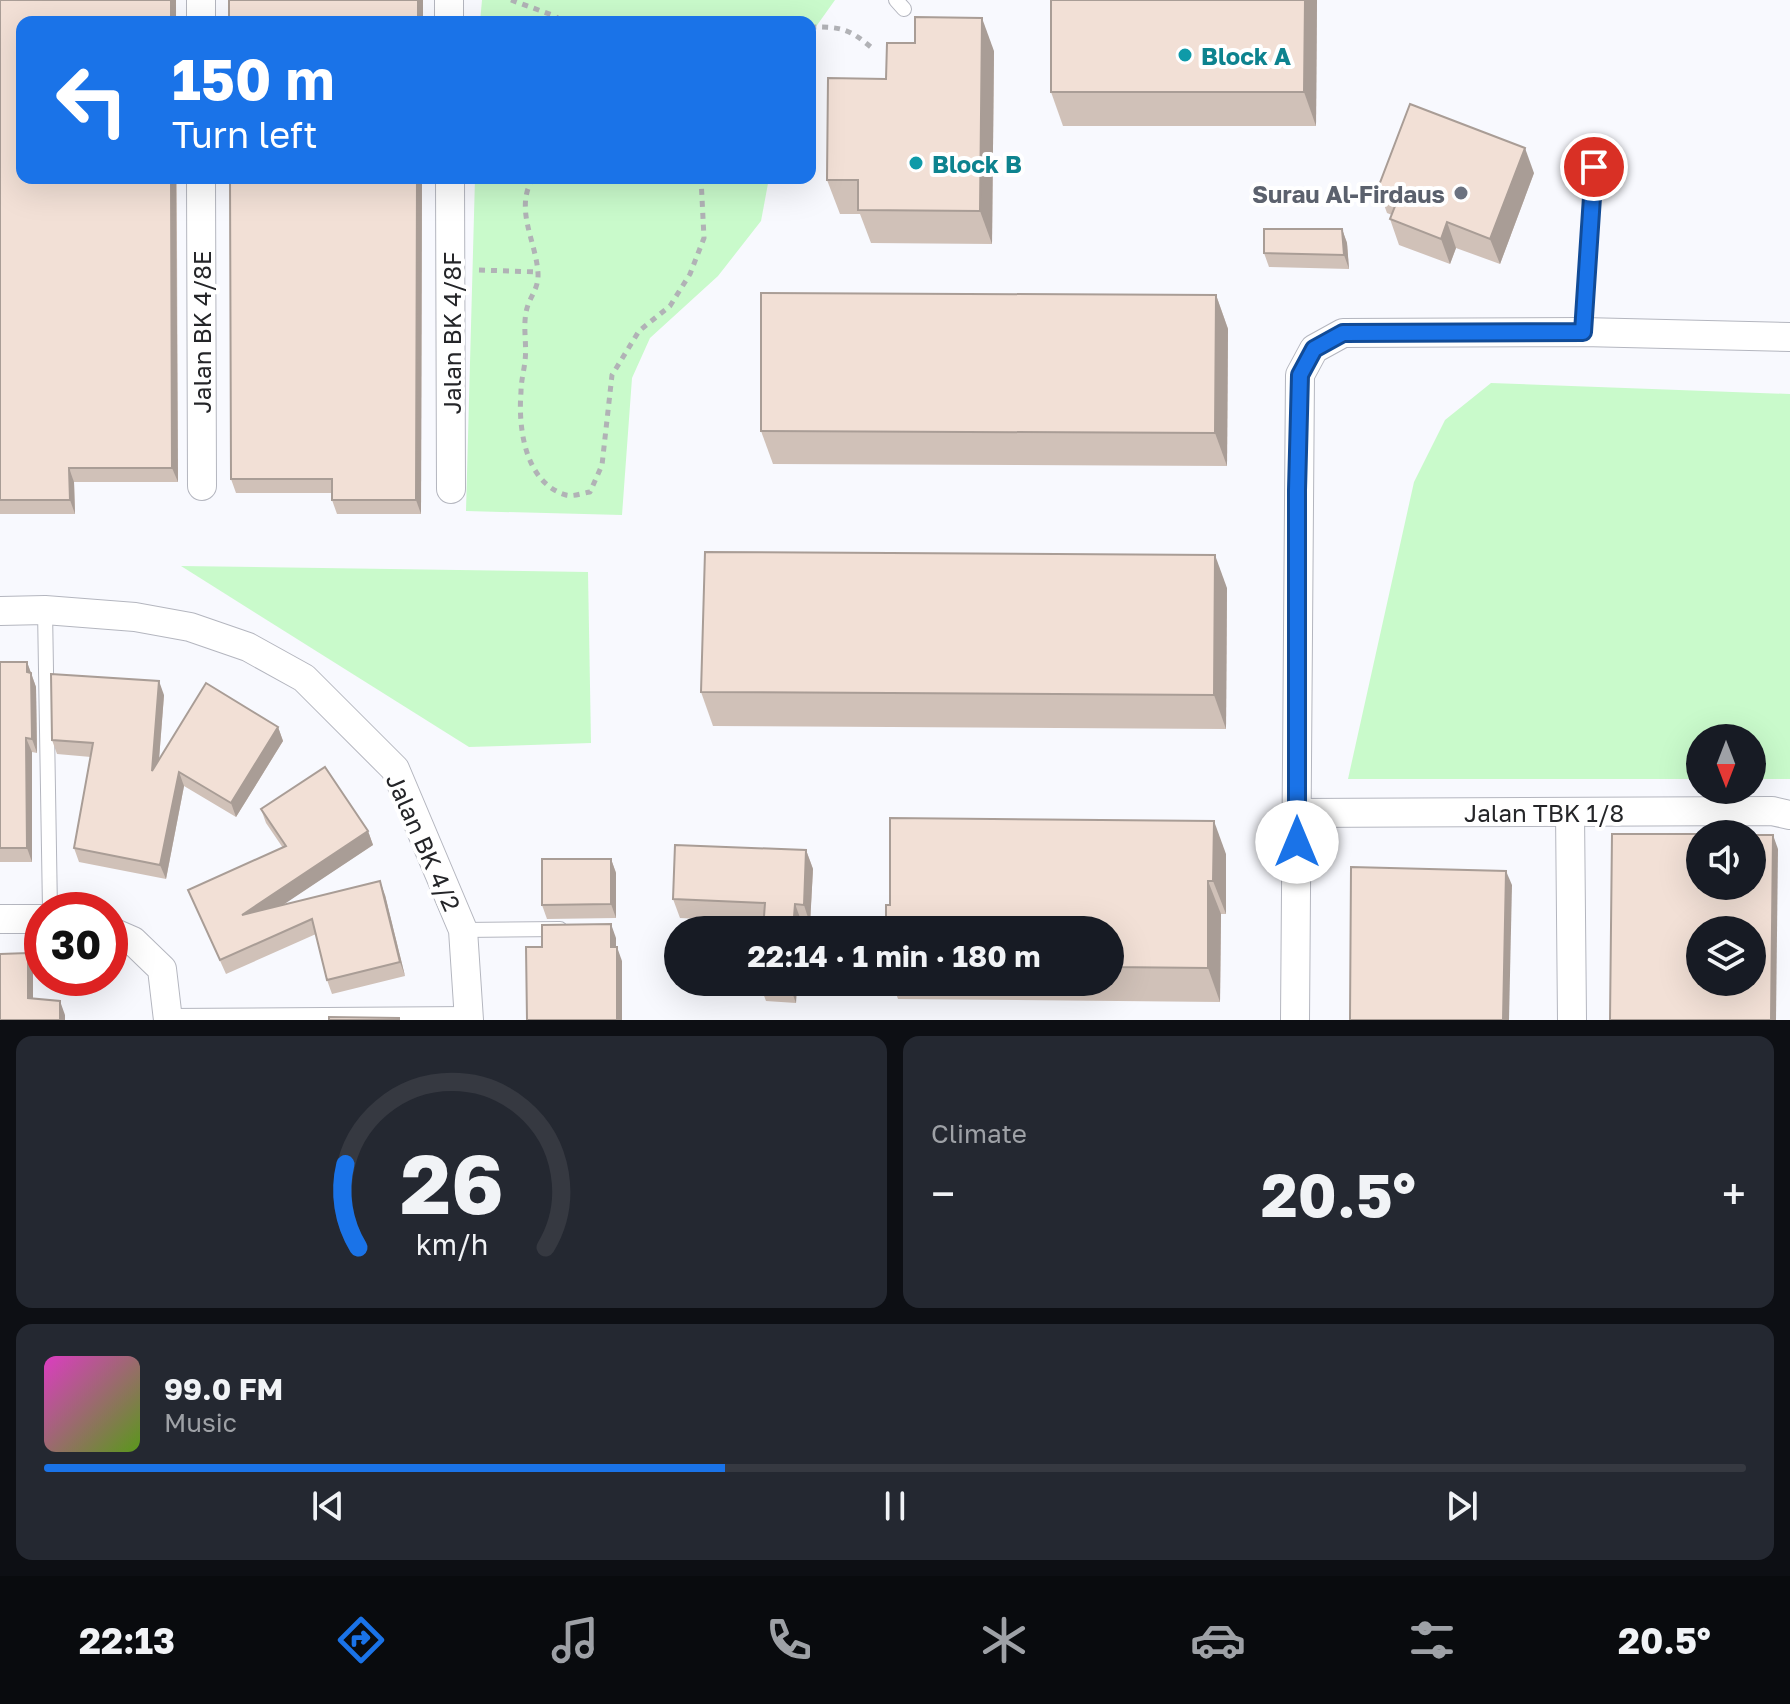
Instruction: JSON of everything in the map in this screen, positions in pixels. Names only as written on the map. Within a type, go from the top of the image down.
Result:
[{"type":"street","name":"Jalan BK 4/8E","points":[[201,184],[202,486]]},
{"type":"street","name":"Jalan BK 4/8F","points":[[450,184],[451,489]]},
{"type":"street","points":[[1295,1020],[1300,375],[1314,349],[1343,333],[1583,332],[1790,337]]},
{"type":"street","name":"Jalan BK 4/2","points":[[0,611],[45,610],[135,617],[190,627],[248,647],[304,678],[395,769],[463,930],[469,1017]]},
{"type":"street","name":"Jalan TBK 1/8","points":[[1297,813],[1772,811],[1790,815]]},
{"type":"street","points":[[1570,812],[1572,1020]]},
{"type":"street","points":[[0,919],[24,919]]},
{"type":"street","points":[[128,939],[162,969],[168,1018]]},
{"type":"lane","points":[[1583,332],[1594,167]]},
{"type":"lane","points":[[45,610],[50,892]]},
{"type":"lane","points":[[463,930],[571,929]]},
{"type":"lane","points":[[168,1018],[469,1017]]},
{"type":"path","points":[[511,0],[555,16]]},
{"type":"path","points":[[816,27],[852,31],[872,48]]},
{"type":"path","points":[[530,184],[526,223],[538,272],[536,292],[526,310],[521,425],[528,457],[545,485],[569,496],[590,492],[602,465],[612,375],[639,331],[670,306],[690,274],[704,238],[701,184]]},
{"type":"path","points":[[478,270],[538,272]]},
{"type":"green space","points":[[482,0],[835,0],[816,27],[816,16],[481,16]]},
{"type":"green space","points":[[475,184],[768,184],[761,221],[718,276],[650,338],[632,378],[622,515],[466,511]]},
{"type":"green space","points":[[1491,383],[1790,394],[1790,779],[1766,779],[1766,724],[1686,724],[1686,779],[1348,779],[1414,482],[1445,420]]},
{"type":"green space","points":[[181,566],[588,572],[591,743],[469,747]]},
{"type":"building","points":[[0,0],[171,0],[171,16],[16,16],[16,184],[171,184],[172,468],[69,468],[70,500],[0,500]]},
{"type":"building","points":[[229,0],[418,0],[418,16],[229,16]]},
{"type":"building","name":"Block A","points":[[1051,0],[1305,0],[1304,92],[1051,92]]},
{"type":"building","name":"Block B","points":[[915,17],[982,18],[980,211],[858,210],[858,180],[827,180],[828,78],[886,79],[887,43],[915,43]]},
{"type":"building","name":"Surau Al-Firdaus","points":[[1410,104],[1525,148],[1490,239],[1447,222],[1441,239],[1390,219],[1399,196],[1378,188]]},
{"type":"building","points":[[230,184],[417,184],[416,500],[332,500],[332,479],[231,479]]},
{"type":"building","points":[[1264,229],[1342,229],[1344,255],[1264,253]]},
{"type":"building","points":[[761,293],[1216,295],[1215,433],[761,431]]},
{"type":"building","points":[[705,552],[1215,555],[1214,695],[701,692]]},
{"type":"building","points":[[0,662],[27,662],[27,672],[31,673],[32,739],[26,738],[27,848],[0,848]]},
{"type":"building","points":[[51,674],[159,681],[152,771],[206,683],[278,727],[231,803],[179,772],[160,865],[74,848],[93,743],[52,740]]},
{"type":"building","points":[[325,767],[368,831],[242,915],[380,881],[400,962],[327,980],[312,919],[220,960],[188,890],[286,846],[261,809]]},
{"type":"building","points":[[890,818],[1214,821],[1213,881],[1208,881],[1208,968],[1124,967],[1124,916],[886,916],[886,905],[890,905]]},
{"type":"building","points":[[1612,834],[1686,834],[1686,900],[1766,900],[1766,835],[1773,835],[1771,1020],[1610,1020]]},
{"type":"building","points":[[675,845],[806,850],[804,905],[795,904],[794,916],[764,916],[765,903],[673,899]]},
{"type":"building","points":[[542,859],[611,859],[611,904],[542,905]]},
{"type":"building","points":[[1351,867],[1506,871],[1503,1020],[1350,1020]]},
{"type":"building","points":[[611,924],[611,947],[617,947],[617,1020],[527,1020],[526,947],[542,947],[542,925]]},
{"type":"building","points":[[24,953],[24,996],[60,1001],[60,1020],[0,1020],[0,954]]},
{"type":"building","points":[[329,1017],[399,1018],[399,1020],[329,1020]]},
{"type":"place","name":"Block A","points":[[1185,55]]},
{"type":"place","name":"Block B","points":[[916,163]]},
{"type":"place","name":"Surau Al-Firdaus","points":[[1461,193]]},
{"type":"route","points":[[1297,842],[1300,375],[1314,349],[1343,333],[1583,332],[1594,167]]}]
